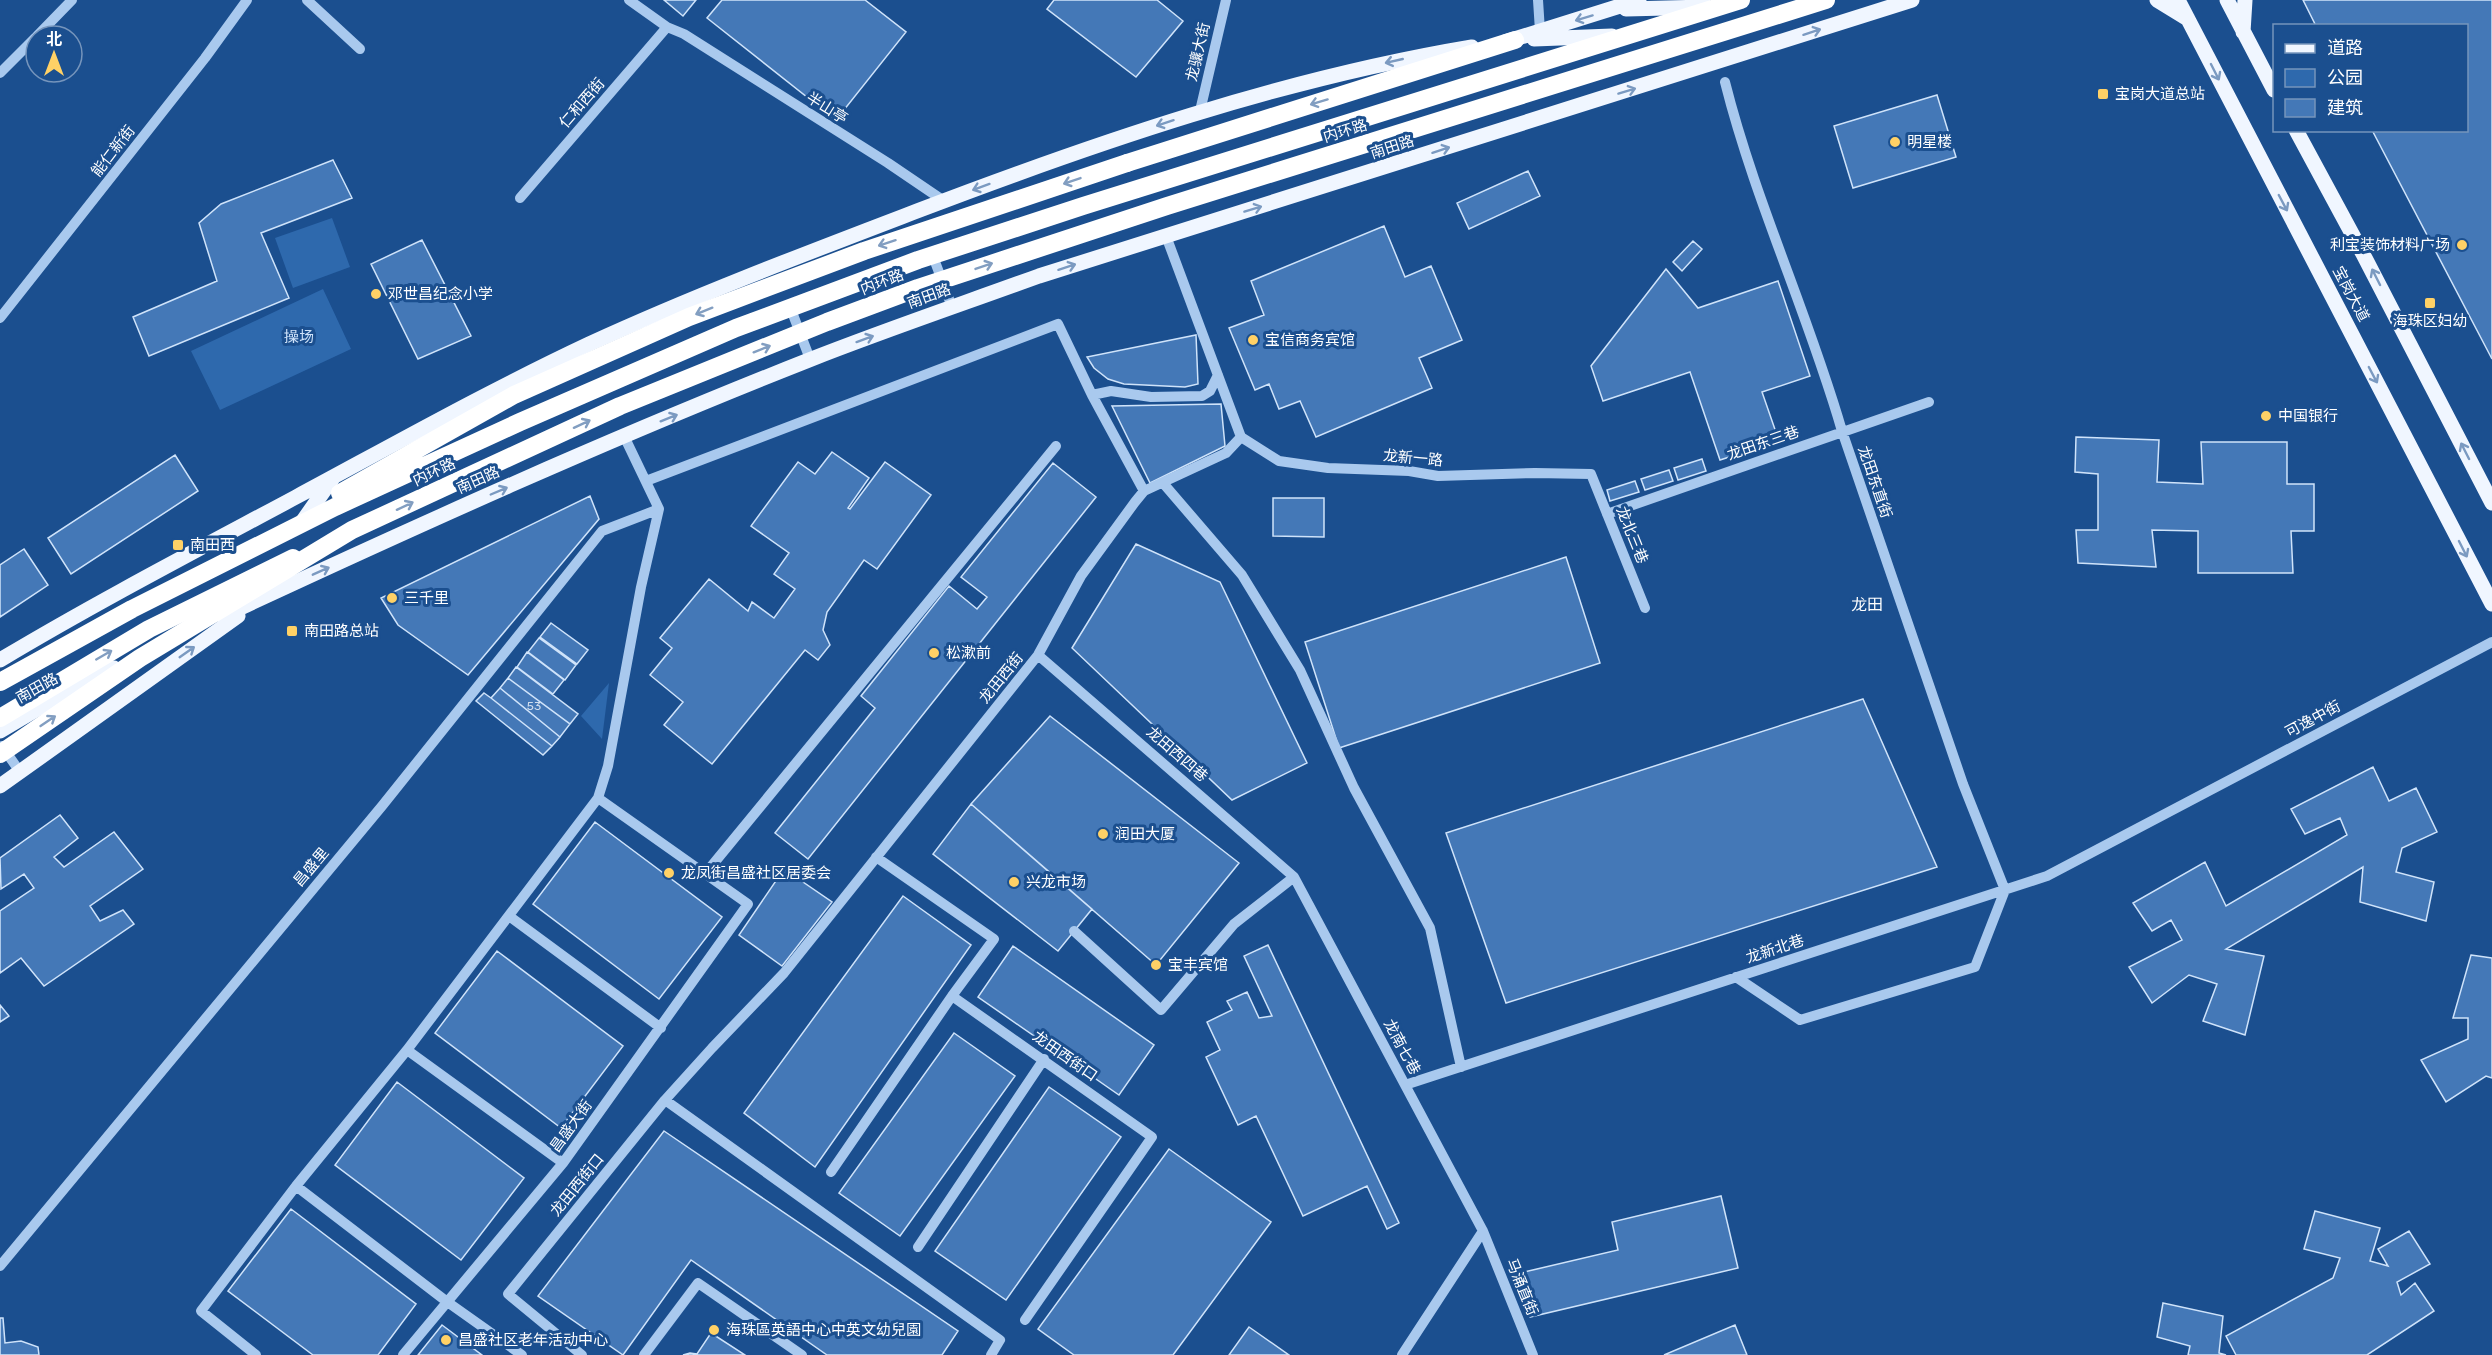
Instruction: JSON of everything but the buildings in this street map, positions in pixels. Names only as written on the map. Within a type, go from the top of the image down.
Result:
[{"type":"highway","name":"内环路","points":[[0,718],[149,629],[351,530],[620,406],[827,322],[918,288],[1178,202],[1826,0]]},
{"type":"highway","name":"内环路","points":[[0,682],[85,633],[335,507],[520,422],[726,332],[872,276],[1083,206],[1736,3]]},
{"type":"highway","points":[[195,577],[476,416],[689,317],[844,258],[1127,163],[1515,40]]},
{"type":"highway","points":[[0,754],[140,658],[351,530]]},
{"type":"main road","points":[[1515,40],[1639,0]]},
{"type":"main road","name":"南田路","points":[[0,690],[78,644],[352,502],[627,380],[792,312],[934,259],[1098,205],[1751,0]]},
{"type":"main road","name":"南田路","points":[[0,731],[77,686],[268,595],[624,436],[810,360],[952,307],[1166,236],[1912,0]]},
{"type":"main road","points":[[2157,0],[2189,20]]},
{"type":"main road","name":"宝岗大道","points":[[2178,0],[2492,604]]},
{"type":"main road","points":[[2227,0],[2273,88]]},
{"type":"main road","points":[[2243,32],[2245,0]]},
{"type":"main road","points":[[1610,10],[1736,3]]},
{"type":"main road","points":[[0,660],[95,604],[550,363],[730,283],[944,201],[1123,136],[1200,111],[1379,64],[1515,40],[1641,35]]},
{"type":"main road","name":"宝岗大道","points":[[2297,132],[2364,254],[2492,503]]},
{"type":"main road","points":[[352,502],[390,446]]},
{"type":"main road","points":[[298,528],[335,476]]},
{"type":"main road","points":[[0,786],[268,595]]},
{"type":"main road","points":[[95,604],[168,596]]},
{"type":"main road","points":[[47,632],[114,625]]},
{"type":"street","points":[[48,24],[72,0]]},
{"type":"street","name":"能仁新街","points":[[0,318],[200,65],[247,0]]},
{"type":"street","points":[[307,0],[360,49]]},
{"type":"street","name":"半山亭","points":[[630,0],[667,27],[695,41],[944,201]]},
{"type":"street","name":"龙骧大街","points":[[1200,111],[1226,0]]},
{"type":"street","points":[[1538,0],[1540,31]]},
{"type":"street","name":"仁和西街","points":[[520,198],[667,27]]},
{"type":"street","points":[[0,73],[24,48]]},
{"type":"street","name":"龙田东直街","points":[[1725,82],[1745,156],[1827,378],[1842,431],[1963,784],[2005,890]]},
{"type":"street","points":[[646,482],[1058,324],[1092,394],[1144,491],[1163,483],[1226,453],[1241,437],[1166,236]]},
{"type":"street","points":[[934,259],[952,307]]},
{"type":"street","points":[[792,312],[810,360]]},
{"type":"street","points":[[1092,394],[1111,391],[1151,397],[1202,396],[1210,391],[1218,375]]},
{"type":"street","name":"龙田东三巷","points":[[1607,514],[1929,402]]},
{"type":"street","points":[[256,1355],[201,1311],[296,1186],[407,1050],[598,798],[608,766],[641,587],[659,510],[624,436]]},
{"type":"street","name":"龙新一路","points":[[1241,437],[1279,461],[1328,468],[1409,471],[1438,476],[1591,474]]},
{"type":"street","points":[[598,798],[705,874],[1056,446]]},
{"type":"street","name":"龙北三巷","points":[[1591,474],[1645,608]]},
{"type":"street","points":[[1163,483],[1242,575],[1300,670],[1354,788],[1430,928],[1461,1067]]},
{"type":"street","name":"龙田西街","points":[[784,973],[1038,655],[1081,576],[1144,491]]},
{"type":"street","name":"昌盛里","points":[[0,1266],[382,806],[602,531],[659,510]]},
{"type":"street","name":"可逸中街","points":[[2148,823],[2492,642]]},
{"type":"street","name":"龙田西四巷","points":[[1038,655],[1116,720],[1294,877]]},
{"type":"street","points":[[0,743],[20,772]]},
{"type":"street","name":"龙新北巷","points":[[1405,1085],[2047,876],[2148,823]]},
{"type":"street","points":[[831,1172],[994,939],[876,857]]},
{"type":"street","name":"昌盛大街","points":[[403,1355],[563,1163],[748,904],[705,874]]},
{"type":"street","points":[[1074,931],[1161,1010],[1234,924],[1294,877]]},
{"type":"street","name":"龙南七巷","points":[[1294,877],[1483,1231]]},
{"type":"street","points":[[1736,977],[1800,1020],[1975,967],[2005,890]]},
{"type":"street","points":[[509,916],[661,1028]]},
{"type":"street","name":"龙田西街口","points":[[582,1355],[508,1294],[665,1100],[784,973]]},
{"type":"street","name":"龙田西街口","points":[[952,996],[1152,1137],[1026,1320]]},
{"type":"street","points":[[407,1050],[563,1163]]},
{"type":"street","points":[[918,1247],[1044,1059]]},
{"type":"street","points":[[665,1100],[1000,1340],[991,1355]]},
{"type":"street","points":[[296,1186],[446,1301],[522,1355]]},
{"type":"street","points":[[1402,1355],[1483,1231]]},
{"type":"street","name":"马涌直街","points":[[1483,1231],[1533,1355]]},
{"type":"street","points":[[644,1355],[698,1283],[802,1355]]},
{"type":"green space","name":"操场","points":[[332,218],[350,267],[293,288],[275,238]]},
{"type":"green space","name":"操场","points":[[323,289],[351,349],[220,410],[191,351]]},
{"type":"green space","points":[[609,683],[602,739],[581,716]]},
{"type":"place","name":"宝岗大道总站","points":[[2103,94]]},
{"type":"place","name":"明星楼","points":[[1895,142]]},
{"type":"place","name":"利宝装饰材料广场","points":[[2462,245]]},
{"type":"place","name":"邓世昌纪念小学","points":[[376,294]]},
{"type":"place","name":"海珠区妇幼","points":[[2430,303]]},
{"type":"place","name":"宝信商务宾馆","points":[[1253,340]]},
{"type":"place","name":"中国银行","points":[[2266,416]]},
{"type":"place","name":"南田西","points":[[178,545]]},
{"type":"place","name":"三千里","points":[[392,598]]},
{"type":"place","name":"南田路总站","points":[[292,631]]},
{"type":"place","name":"松漱前","points":[[934,653]]},
{"type":"place","name":"润田大厦","points":[[1103,834]]},
{"type":"place","name":"龙凤街昌盛社区居委会","points":[[669,873]]},
{"type":"place","name":"兴龙市场","points":[[1014,882]]},
{"type":"place","name":"宝丰宾馆","points":[[1156,965]]},
{"type":"place","name":"海珠區英語中心中英文幼兒園","points":[[714,1330]]},
{"type":"place","name":"昌盛社区老年活动中心","points":[[446,1340]]},
{"type":"district","name":"龙田","points":[[1867,604]]}]
